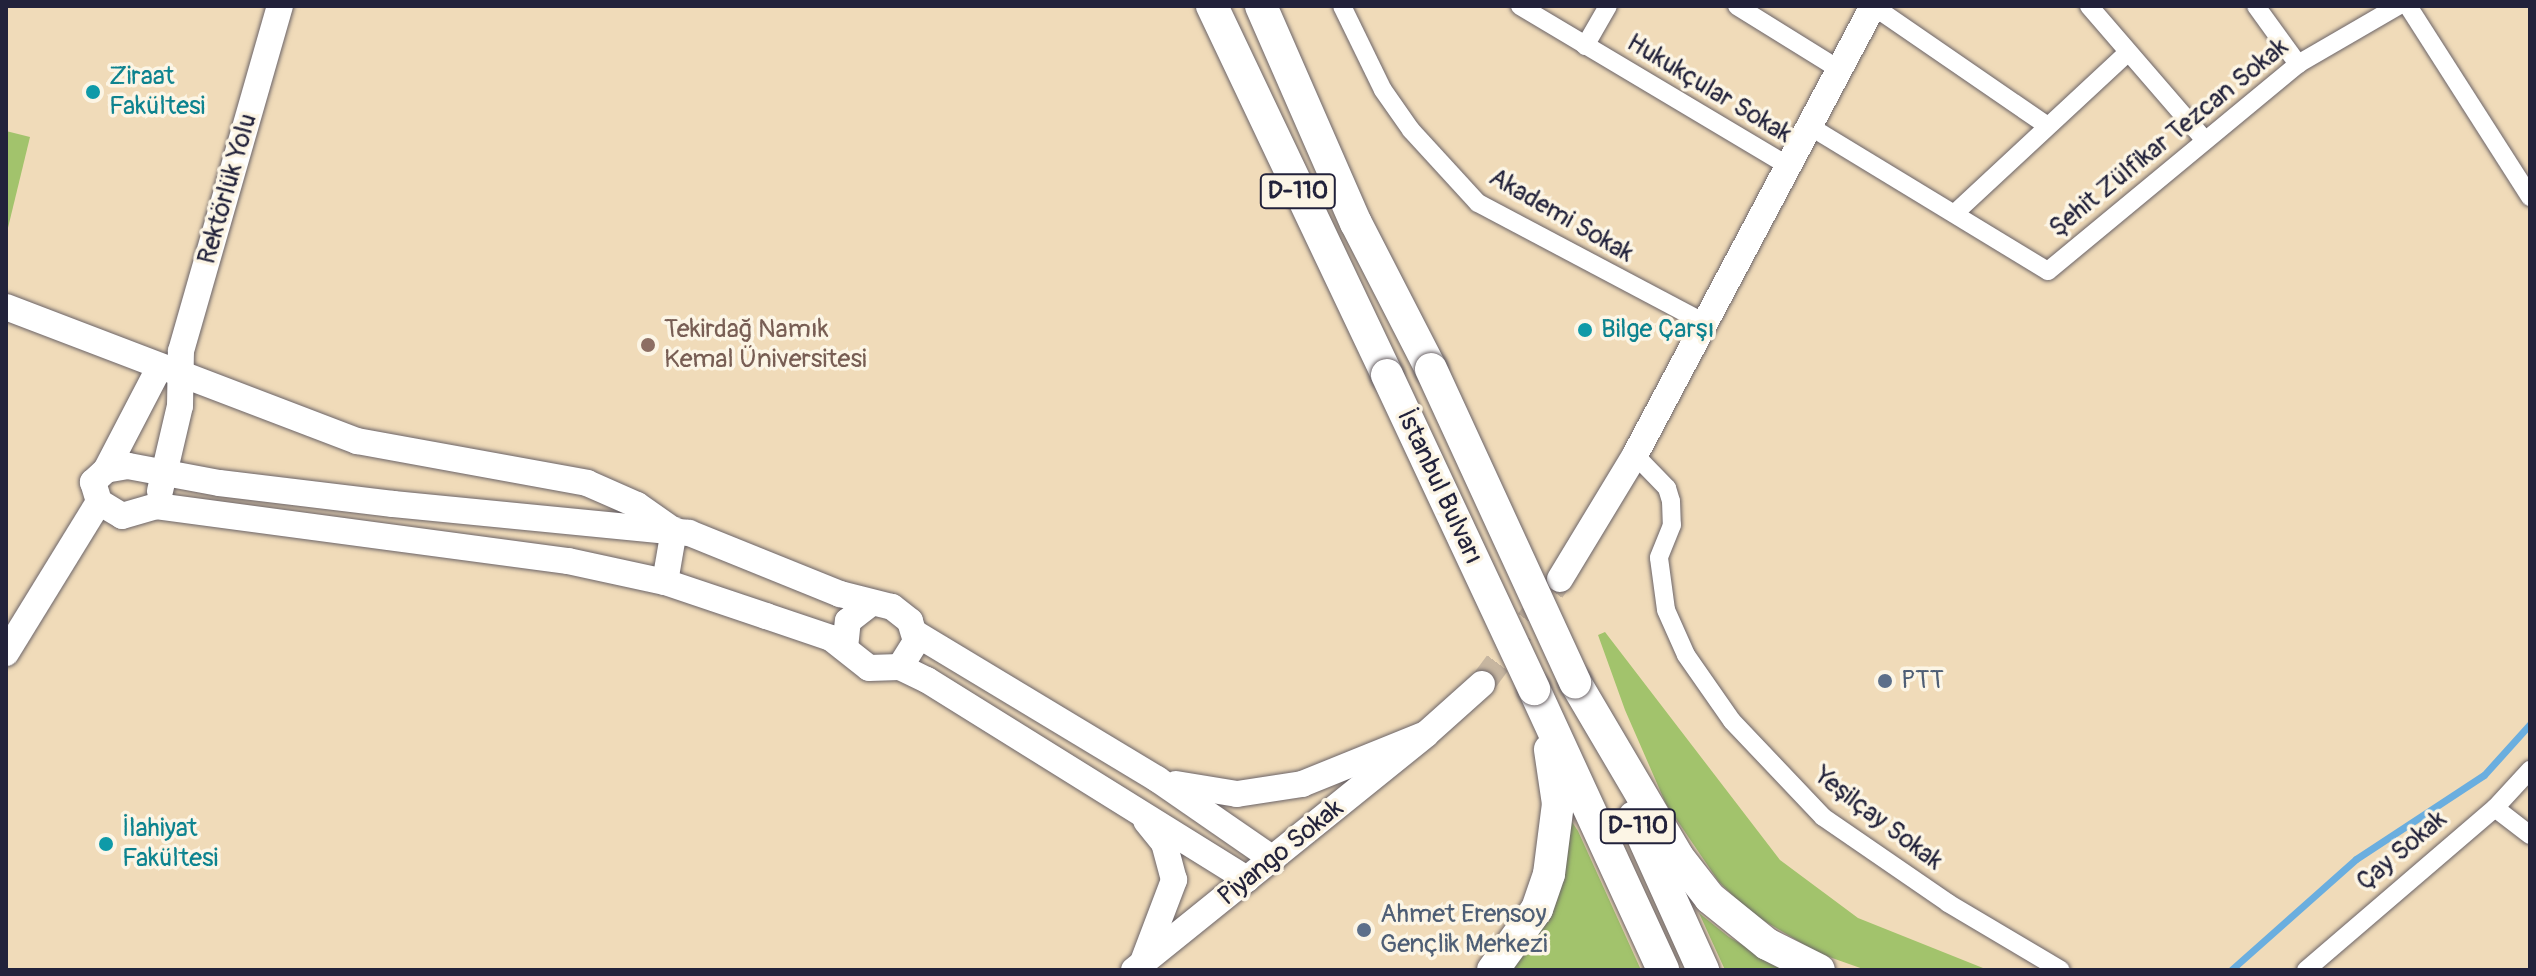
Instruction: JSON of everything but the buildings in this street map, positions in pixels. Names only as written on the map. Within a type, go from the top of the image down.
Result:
[{"type":"highway","name":"İstanbul Bulvarı","points":[[1212,6],[1663,970]]},
{"type":"highway","name":"İstanbul Bulvarı","points":[[1261,6],[1356,223],[1431,369],[1703,970]]},
{"type":"highway","points":[[1575,682],[1678,857],[1710,898],[1767,944],[1819,970]]},
{"type":"highway","points":[[1493,970],[1537,909],[1555,839],[1554,773],[1534,689]]},
{"type":"street","name":"Rektörlük Yolu","points":[[169,371],[181,351],[280,6]]},
{"type":"street","name":"Akademi Sokak","points":[[1342,6],[1383,90],[1411,130],[1478,203],[1703,322]]},
{"type":"street","name":"Hukukçular Sokak","points":[[1520,6],[1790,167]]},
{"type":"street","points":[[1585,46],[1608,6]]},
{"type":"street","points":[[1737,6],[1842,71]]},
{"type":"street","points":[[1560,579],[1635,455],[1703,322],[1842,71],[1873,6],[2046,125]]},
{"type":"street","points":[[2089,6],[2203,138]]},
{"type":"street","points":[[2256,6],[2298,64]]},
{"type":"street","name":"Şehit Zülfikar Tezcan Sokak","points":[[1811,127],[2048,271],[2203,138],[2298,64],[2398,6]]},
{"type":"street","points":[[2408,6],[2530,197]]},
{"type":"street","points":[[1955,213],[2046,125],[2128,52]]},
{"type":"street","points":[[6,307],[357,441],[587,483],[637,505],[674,530],[871,603],[892,607],[915,633],[1157,779],[1273,859]]},
{"type":"street","points":[[169,371],[106,470],[93,482],[99,502],[122,516],[156,506],[510,552],[665,582],[831,638],[869,668],[900,667],[1247,879]]},
{"type":"street","points":[[156,506],[180,406],[169,371]]},
{"type":"street","name":"Yeşilçay Sokak","points":[[1635,455],[1667,488],[1671,501],[1672,525],[1659,558],[1666,610],[1686,655],[1732,721],[1823,817],[1948,903],[2061,970]]},
{"type":"street","points":[[106,470],[128,466],[165,474],[393,504],[674,530]]},
{"type":"street","points":[[6,653],[99,502]]},
{"type":"street","points":[[665,582],[674,530]]},
{"type":"street","points":[[845,648],[848,621],[871,603]]},
{"type":"street","points":[[900,667],[912,652],[915,633]]},
{"type":"street","name":"Piyango Sokak","points":[[1138,967],[1426,734],[1482,684]]},
{"type":"street","points":[[1157,779],[1204,792],[1265,791],[1302,784],[1426,734]]},
{"type":"street","name":"Çay Sokak","points":[[2306,970],[2495,808],[2530,770]]},
{"type":"street","points":[[1122,800],[1154,828],[1172,862],[1168,906],[1138,967]]},
{"type":"street","points":[[2495,808],[2530,835]]},
{"type":"green space","points":[[6,131],[30,137],[6,236]]},
{"type":"green space","points":[[1605,632],[1780,860],[1858,918],[1988,970],[1866,970],[1818,953],[1751,913],[1719,882],[1666,804],[1625,710],[1598,635]]},
{"type":"green space","points":[[1572,822],[1641,970],[1507,970],[1566,861]]},
{"type":"green space","points":[[1699,913],[1729,937],[1786,970],[1725,970]]},
{"type":"waterway","points":[[2231,970],[2356,859],[2484,775],[2530,724]]},
{"type":"tunnel","points":[[1482,684],[1560,579]]},
{"type":"place","name":"Ziraat Fakültesi","points":[[93,92]]},
{"type":"place","name":"Bilge Çarşı","points":[[1585,330]]},
{"type":"place","name":"Tekirdağ Namık Kemal Üniversitesi","points":[[648,345]]},
{"type":"place","name":"PTT","points":[[1885,681]]},
{"type":"place","name":"İlahiyat Fakültesi","points":[[106,844]]},
{"type":"place","name":"Ahmet Erensoy Gençlik Merkezi","points":[[1364,930]]}]
